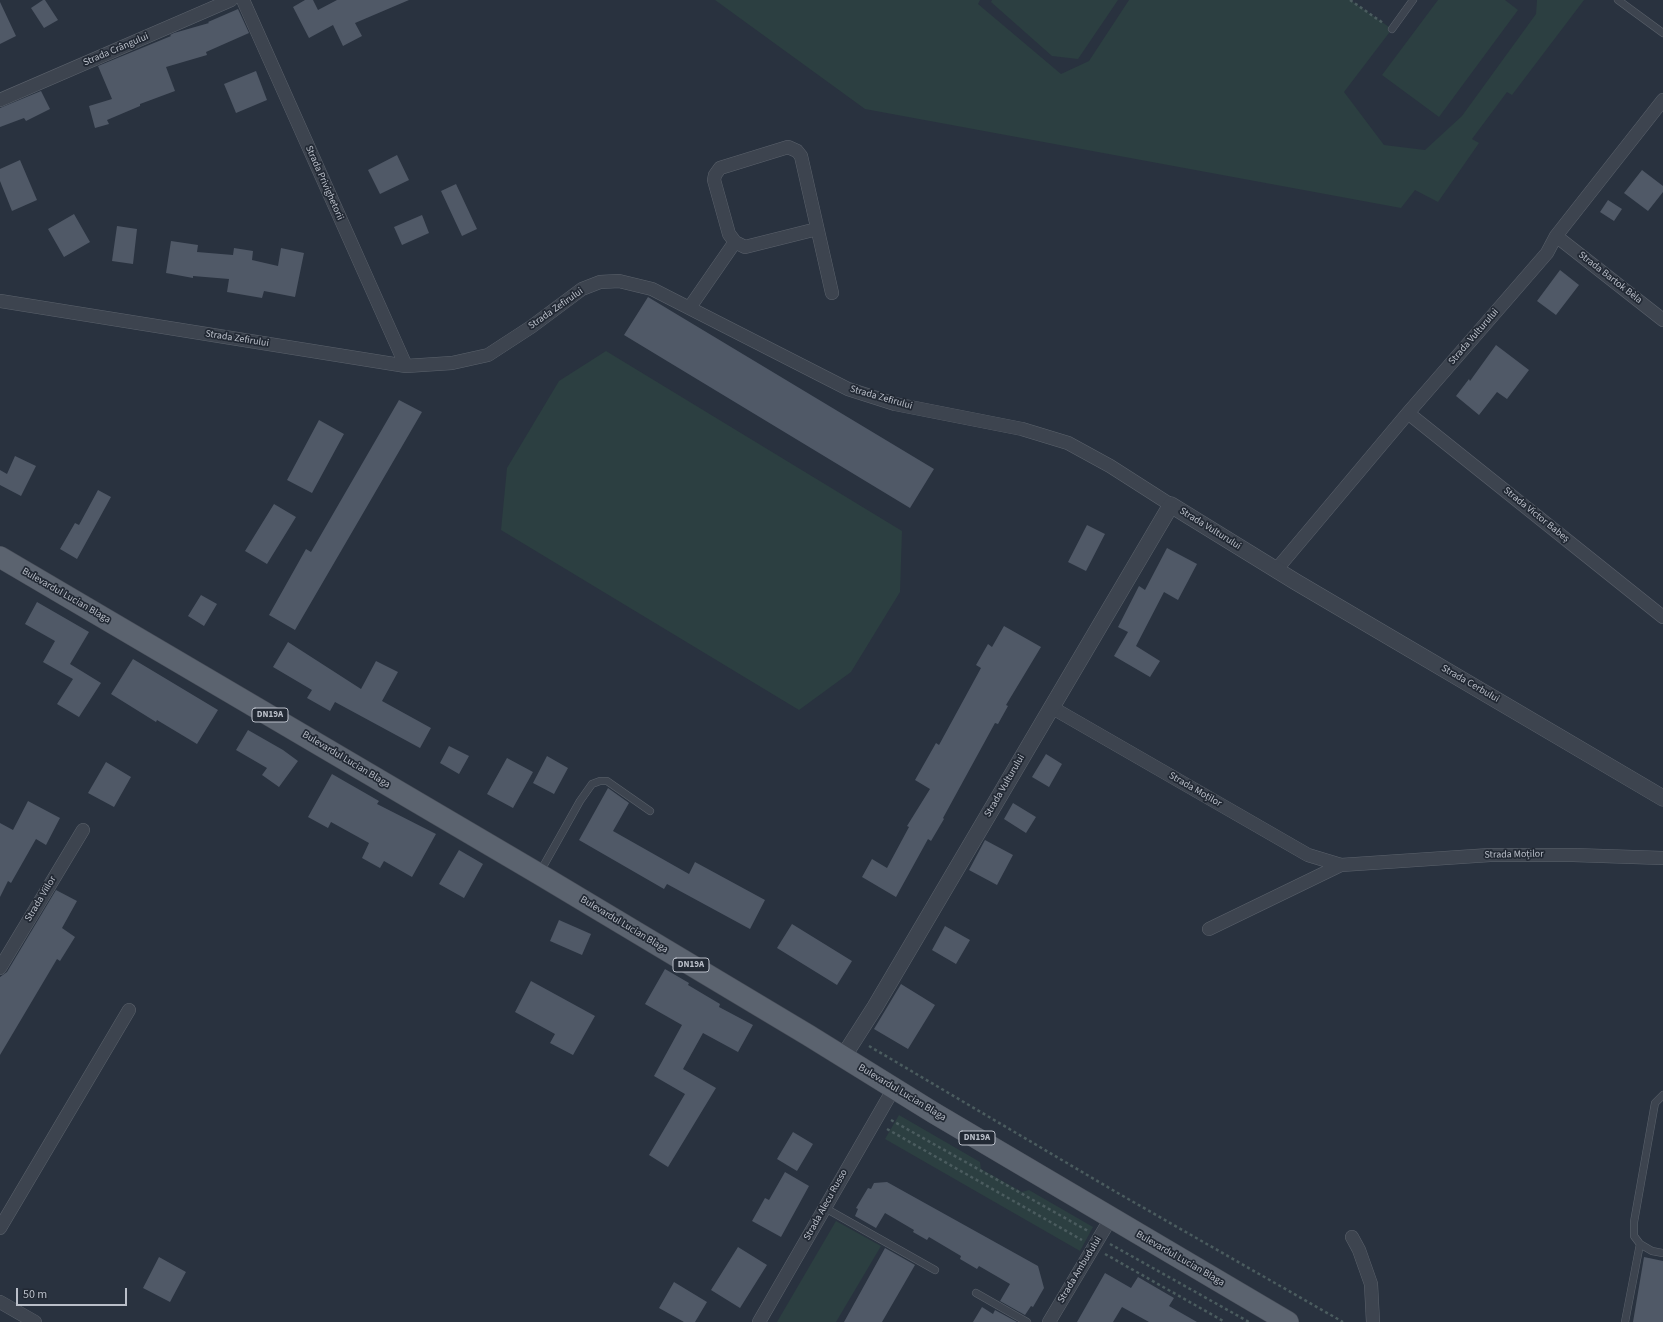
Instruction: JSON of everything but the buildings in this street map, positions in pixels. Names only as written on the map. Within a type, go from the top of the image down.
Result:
[{"type":"main road","name":"Bulevardul Lucian Blaga","points":[[0,557],[539,874],[1111,1218],[1288,1322]]},
{"type":"street","name":"Strada Crângului","points":[[0,100],[231,0]]},
{"type":"street","name":"Strada Privighetorii","points":[[243,0],[406,366]]},
{"type":"street","name":"Strada Vulturului","points":[[844,1057],[1171,505],[1276,570],[1408,413],[1547,253],[1556,236],[1663,100]]},
{"type":"street","points":[[817,229],[745,247],[734,242],[729,234],[714,180],[715,175],[720,168],[788,147],[797,151],[801,156],[832,294]]},
{"type":"street","name":"Strada Bartok Bèla","points":[[1556,236],[1663,320]]},
{"type":"street","points":[[690,307],[734,242]]},
{"type":"street","name":"Strada Zefirului","points":[[0,301],[406,366],[452,363],[488,354],[531,327],[582,290],[600,282],[619,281],[652,289],[690,307],[848,389],[895,404],[1022,429],[1068,443],[1110,466],[1171,505]]},
{"type":"street","name":"Strada Victor Babeș","points":[[1408,413],[1663,617]]},
{"type":"street","name":"Strada Cerbului","points":[[1276,570],[1663,798]]},
{"type":"street","name":"Strada Moților","points":[[1051,707],[1308,856],[1341,865],[1490,855],[1573,855],[1663,858]]},
{"type":"street","name":"Strada Viilor","points":[[0,968],[83,830]]},
{"type":"street","name":"Strada Moților","points":[[1209,929],[1341,865]]},
{"type":"street","points":[[0,1228],[128,1010]]},
{"type":"street","name":"Strada Alecu Russo","points":[[759,1322],[894,1088]]},
{"type":"street","name":"Strada Ambudului","points":[[1049,1322],[1111,1218]]},
{"type":"street","points":[[1352,1237],[1361,1255],[1371,1284],[1373,1322]]},
{"type":"street","points":[[0,1302],[17,1317],[35,1322]]},
{"type":"lane","points":[[1392,29],[1413,0]]},
{"type":"lane","points":[[1618,0],[1663,33]]},
{"type":"lane","points":[[539,874],[580,801],[592,784],[600,781],[607,781],[650,811]]},
{"type":"lane","points":[[1663,1095],[1655,1103],[1634,1222],[1634,1236],[1640,1244],[1652,1252],[1663,1253]]},
{"type":"lane","points":[[825,1208],[935,1270]]},
{"type":"lane","points":[[1625,1322],[1640,1244]]},
{"type":"lane","points":[[976,1293],[1028,1322]]},
{"type":"path","points":[[1350,0],[1392,29]]},
{"type":"path","points":[[870,1040],[868,1047],[1116,1192],[1343,1322]]},
{"type":"path","points":[[876,1117],[1096,1242],[1249,1322]]},
{"type":"path","points":[[876,1117],[1096,1242],[1225,1322]]},
{"type":"shaded area","points":[[715,0],[980,0],[978,4],[1061,74],[1089,61],[1129,0],[1350,0],[1392,29],[1344,92],[1384,145],[1425,150],[1462,116],[1536,14],[1537,0],[1584,0],[1512,95],[1507,92],[1472,139],[1479,143],[1438,202],[1415,190],[1401,208],[865,109]]},
{"type":"shaded area","points":[[992,0],[1118,0],[1078,59],[1052,56],[991,2]]},
{"type":"shaded area","points":[[1438,0],[1505,0],[1518,10],[1439,117],[1382,75]]},
{"type":"shaded area","points":[[606,351],[902,531],[900,592],[851,672],[799,710],[501,530],[507,468],[559,381]]},
{"type":"shaded area","points":[[899,1115],[980,1162],[981,1169],[1022,1192],[1029,1190],[1093,1227],[1080,1251],[885,1139]]},
{"type":"shaded area","points":[[836,1221],[881,1246],[836,1322],[777,1322]]}]
